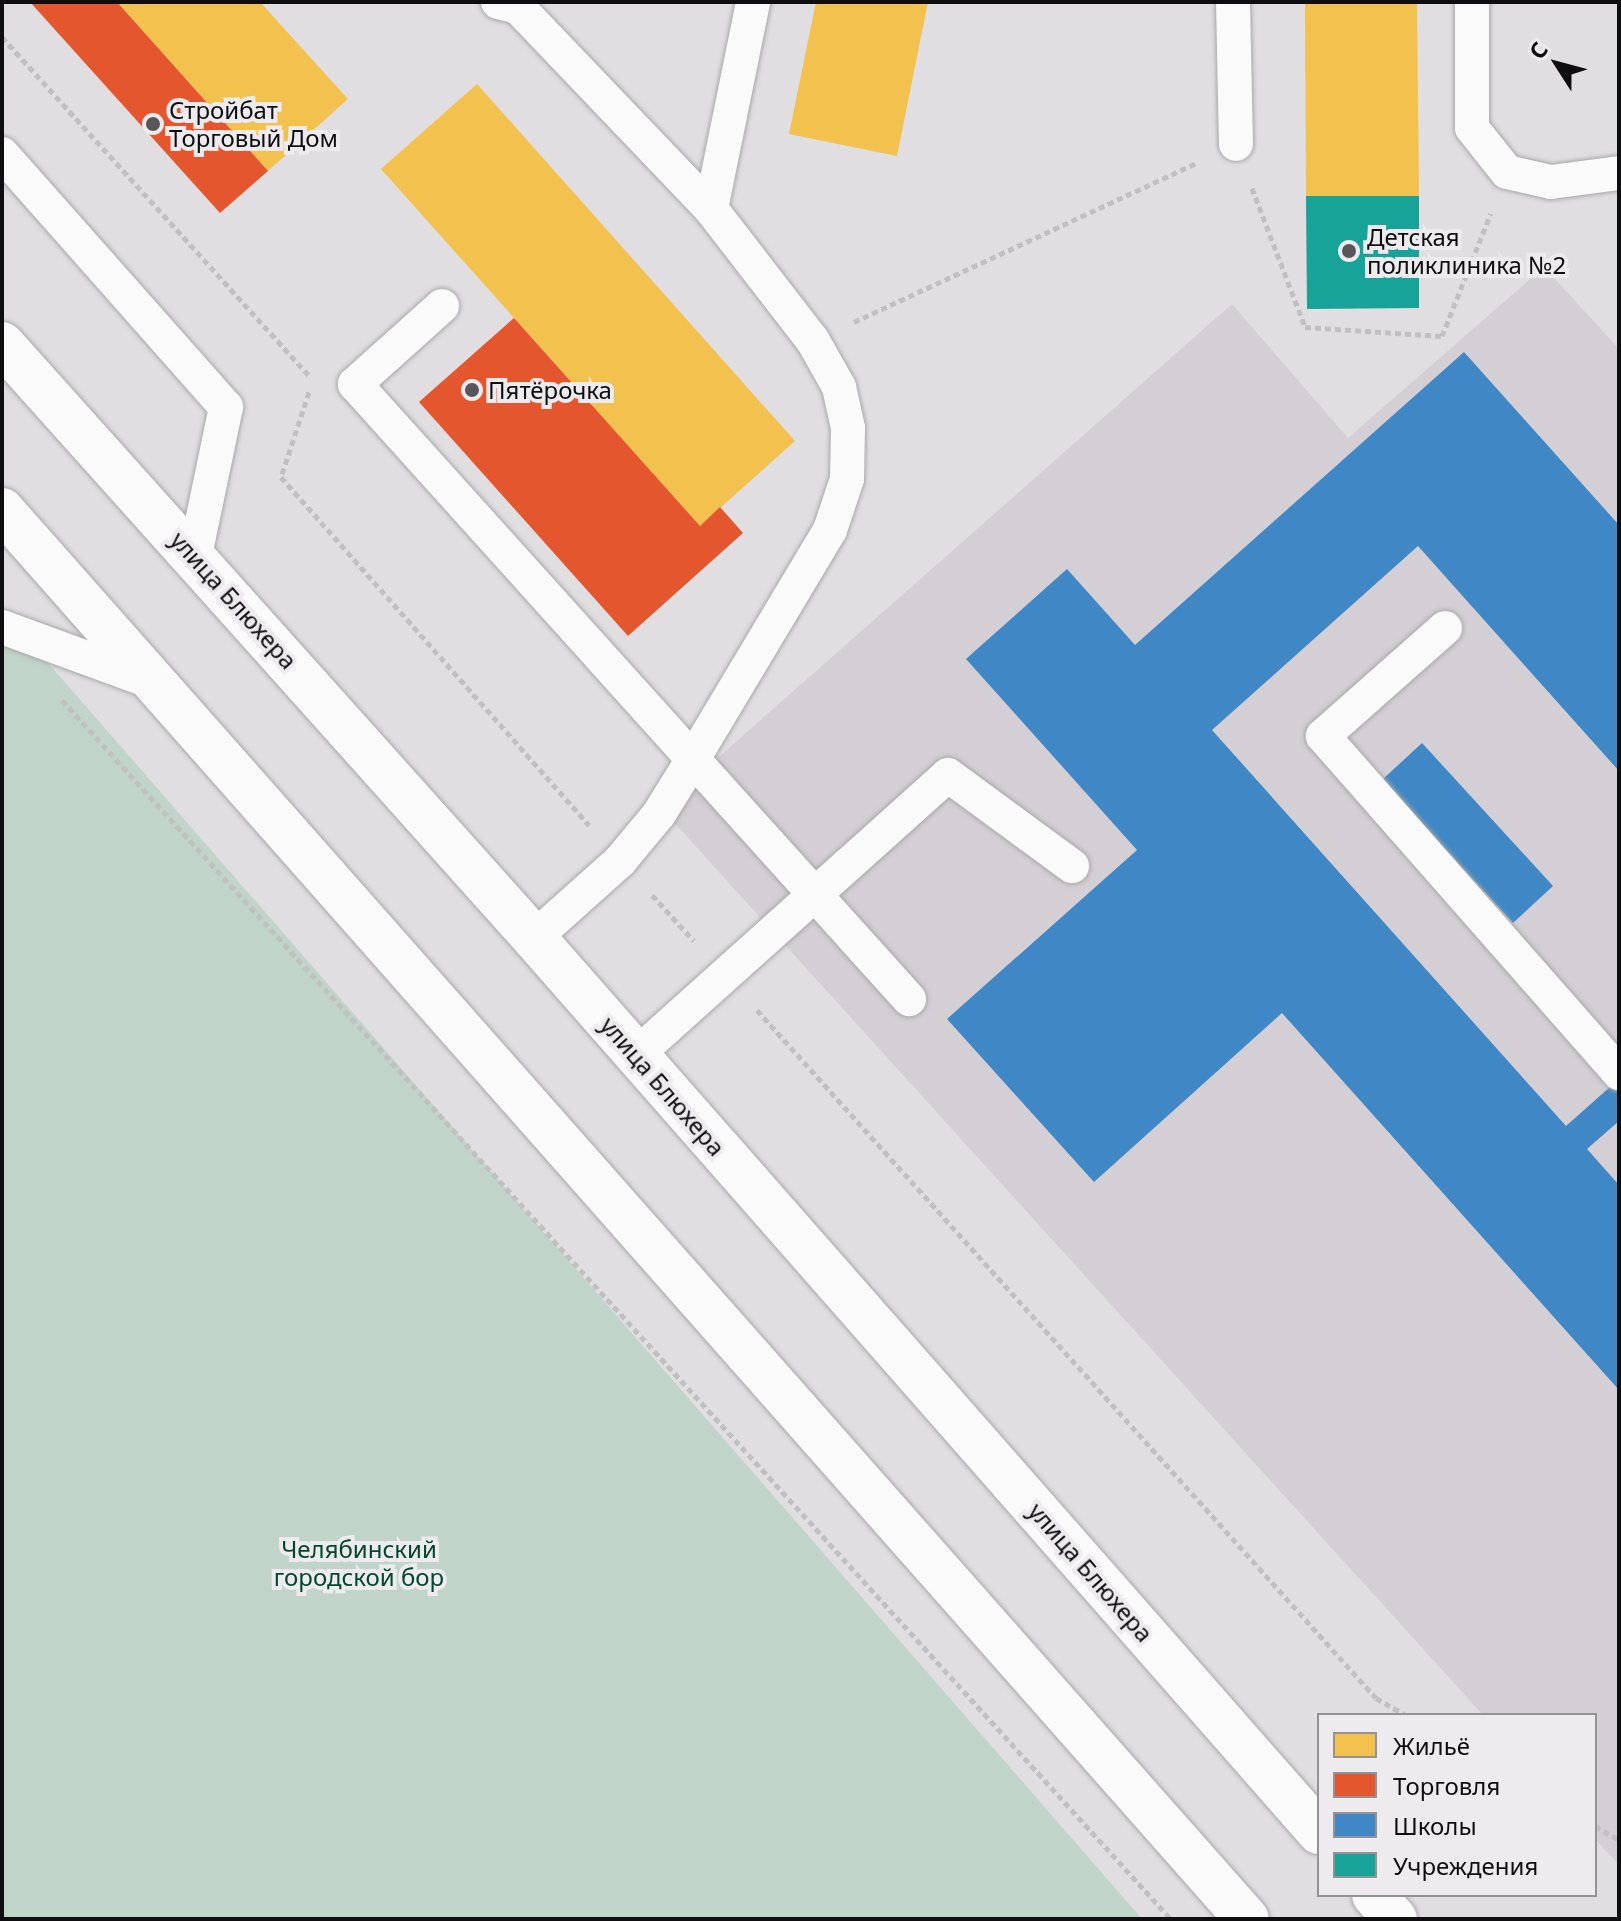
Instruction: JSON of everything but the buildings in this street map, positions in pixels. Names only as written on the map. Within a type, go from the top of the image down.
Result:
[{"type":"main road","name":"улица Блюхера","points":[[2,344],[534,938],[1317,1830]]},
{"type":"main road","points":[[2,510],[1247,1919]]},
{"type":"main road","points":[[1376,1897],[1395,1919]]},
{"type":"lane","points":[[498,2],[518,7],[711,209],[813,341],[839,387],[848,428],[847,479],[830,530],[693,759],[659,814],[620,861],[534,938]]},
{"type":"lane","points":[[711,209],[753,2]]},
{"type":"lane","points":[[1233,2],[1236,144]]},
{"type":"lane","points":[[1472,2],[1472,128],[1507,172],[1551,182],[1619,173]]},
{"type":"lane","points":[[2,154],[226,407],[195,556]]},
{"type":"lane","points":[[442,306],[355,384],[909,999]]},
{"type":"lane","points":[[2,627],[153,682]]},
{"type":"lane","points":[[1445,628],[1323,736],[1619,1073]]},
{"type":"lane","points":[[636,1055],[948,775],[1072,866]]},
{"type":"path","points":[[2,37],[313,380],[281,477],[620,861],[1376,1698],[1402,1713]]},
{"type":"path","points":[[813,341],[1236,144],[1305,327],[1442,336],[1507,172]]},
{"type":"path","points":[[56,693],[1171,1919]]},
{"type":"path","points":[[1597,1827],[1619,1840]]},
{"type":"shaded area","points":[[1544,267],[1619,349],[1619,1865],[1597,1841],[1597,1713],[1481,1713],[661,808],[1232,304],[1348,438]]},
{"type":"green space","name":"Челябинский городской бор","points":[[2,610],[1142,1919],[2,1919]]},
{"type":"place","name":"Стройбат Торговый Дом","points":[[153,124]]},
{"type":"place","name":"Детская поликлиника №2","points":[[1349,251]]},
{"type":"place","name":"Пятёрочка","points":[[472,390]]}]
